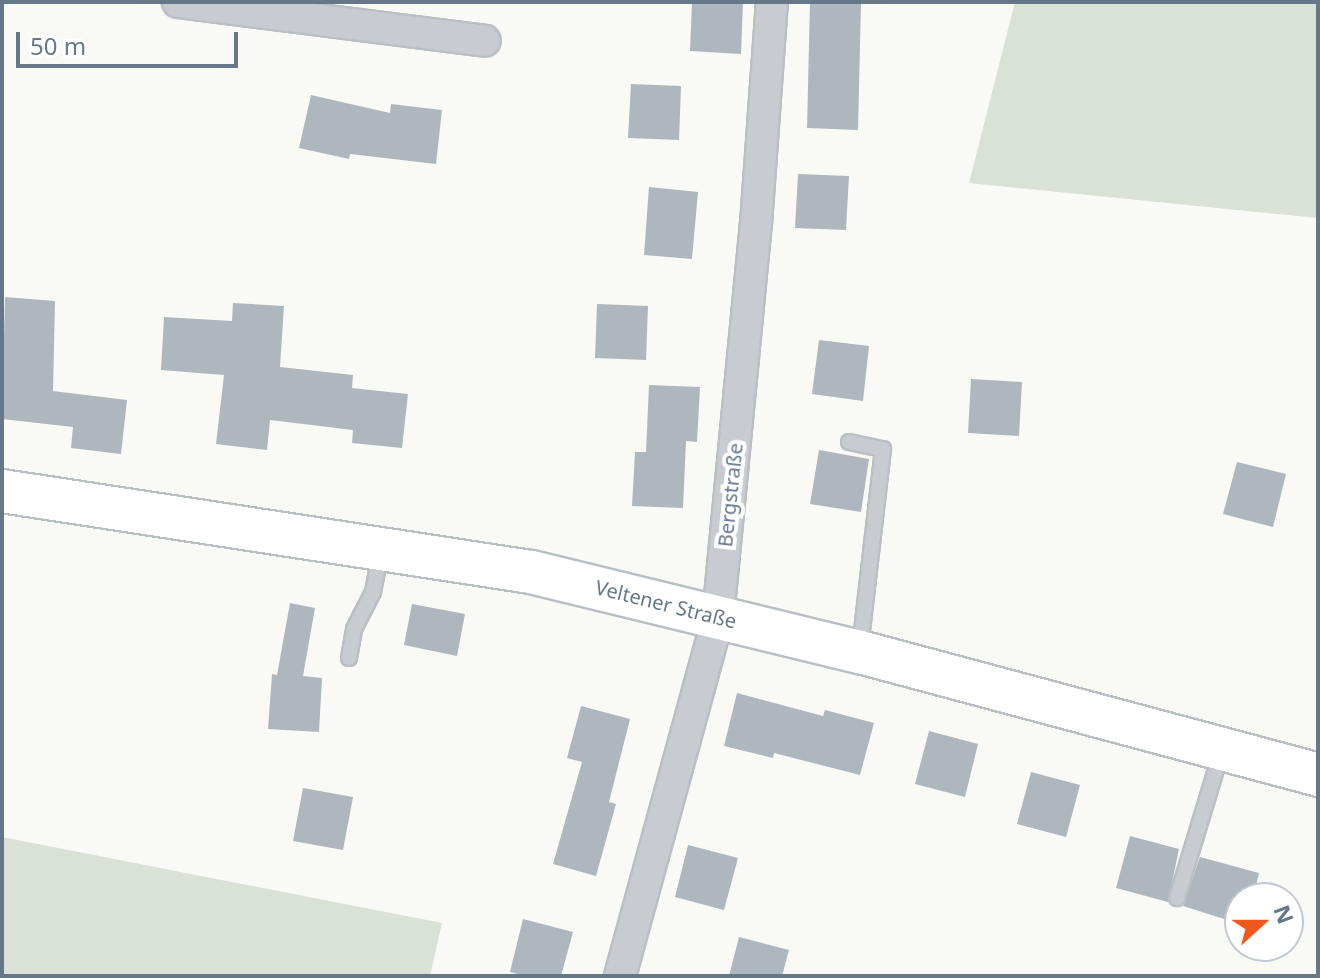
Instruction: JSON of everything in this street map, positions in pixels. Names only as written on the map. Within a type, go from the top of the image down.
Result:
[{"type":"main road","name":"Veltener Straße","points":[[2,491],[531,572],[860,652],[1318,775]]},
{"type":"street","points":[[178,2],[485,41]]},
{"type":"street","name":"Bergstraße","points":[[620,976],[718,617],[756,224],[772,2]]},
{"type":"lane","points":[[849,442],[883,449],[860,652]]},
{"type":"lane","points":[[349,658],[354,629],[373,592],[382,547]]},
{"type":"lane","points":[[1177,898],[1222,749]]},
{"type":"shaded area","points":[[1015,2],[1318,2],[1318,218],[969,183]]},
{"type":"shaded area","points":[[2,837],[442,923],[430,976],[2,976]]},
{"type":"building","points":[[692,2],[743,2],[741,54],[690,51]]},
{"type":"building","points":[[810,2],[861,2],[858,130],[807,128]]},
{"type":"building","points":[[631,84],[681,86],[679,140],[628,138]]},
{"type":"building","points":[[311,95],[390,113],[391,104],[442,110],[436,164],[350,154],[349,159],[299,148]]},
{"type":"building","points":[[798,174],[849,176],[846,230],[795,228]]},
{"type":"building","points":[[649,187],[698,192],[692,259],[644,255]]},
{"type":"building","points":[[5,297],[55,301],[53,391],[127,400],[121,454],[71,448],[73,427],[2,419]]},
{"type":"building","points":[[233,303],[284,306],[280,367],[353,375],[352,388],[408,394],[402,448],[352,443],[353,430],[270,420],[267,450],[216,444],[224,375],[161,370],[164,317],[232,321]]},
{"type":"building","points":[[597,304],[648,306],[646,360],[595,358]]},
{"type":"building","points":[[819,340],[869,346],[863,401],[812,394]]},
{"type":"building","points":[[971,379],[1022,382],[1019,436],[968,433]]},
{"type":"building","points":[[649,385],[700,387],[697,442],[686,441],[683,508],[632,506],[635,452],[646,452]]},
{"type":"building","points":[[819,450],[869,459],[861,512],[810,504]]},
{"type":"building","points":[[1237,462],[1286,474],[1273,527],[1223,514]]},
{"type":"building","points":[[290,603],[315,608],[303,676],[322,678],[319,732],[268,729],[272,674],[277,675]]},
{"type":"building","points":[[412,604],[465,614],[457,656],[404,645]]},
{"type":"building","points":[[737,693],[823,716],[825,710],[874,723],[860,775],[774,753],[773,758],[724,746]]},
{"type":"building","points":[[581,706],[630,719],[609,802],[616,804],[596,876],[553,864],[582,762],[567,758]]},
{"type":"building","points":[[929,731],[978,744],[965,797],[915,784]]},
{"type":"building","points":[[1031,772],[1080,785],[1066,837],[1017,824]]},
{"type":"building","points":[[303,788],[353,797],[343,850],[293,841]]},
{"type":"building","points":[[1130,836],[1179,849],[1168,902],[1116,888]]},
{"type":"building","points":[[688,845],[738,858],[724,910],[675,897]]},
{"type":"building","points":[[1200,857],[1259,873],[1257,882],[1224,882],[1224,919],[1183,906]]},
{"type":"building","points":[[523,919],[573,932],[561,976],[527,976],[510,972]]},
{"type":"building","points":[[739,937],[789,950],[782,976],[729,976]]}]
